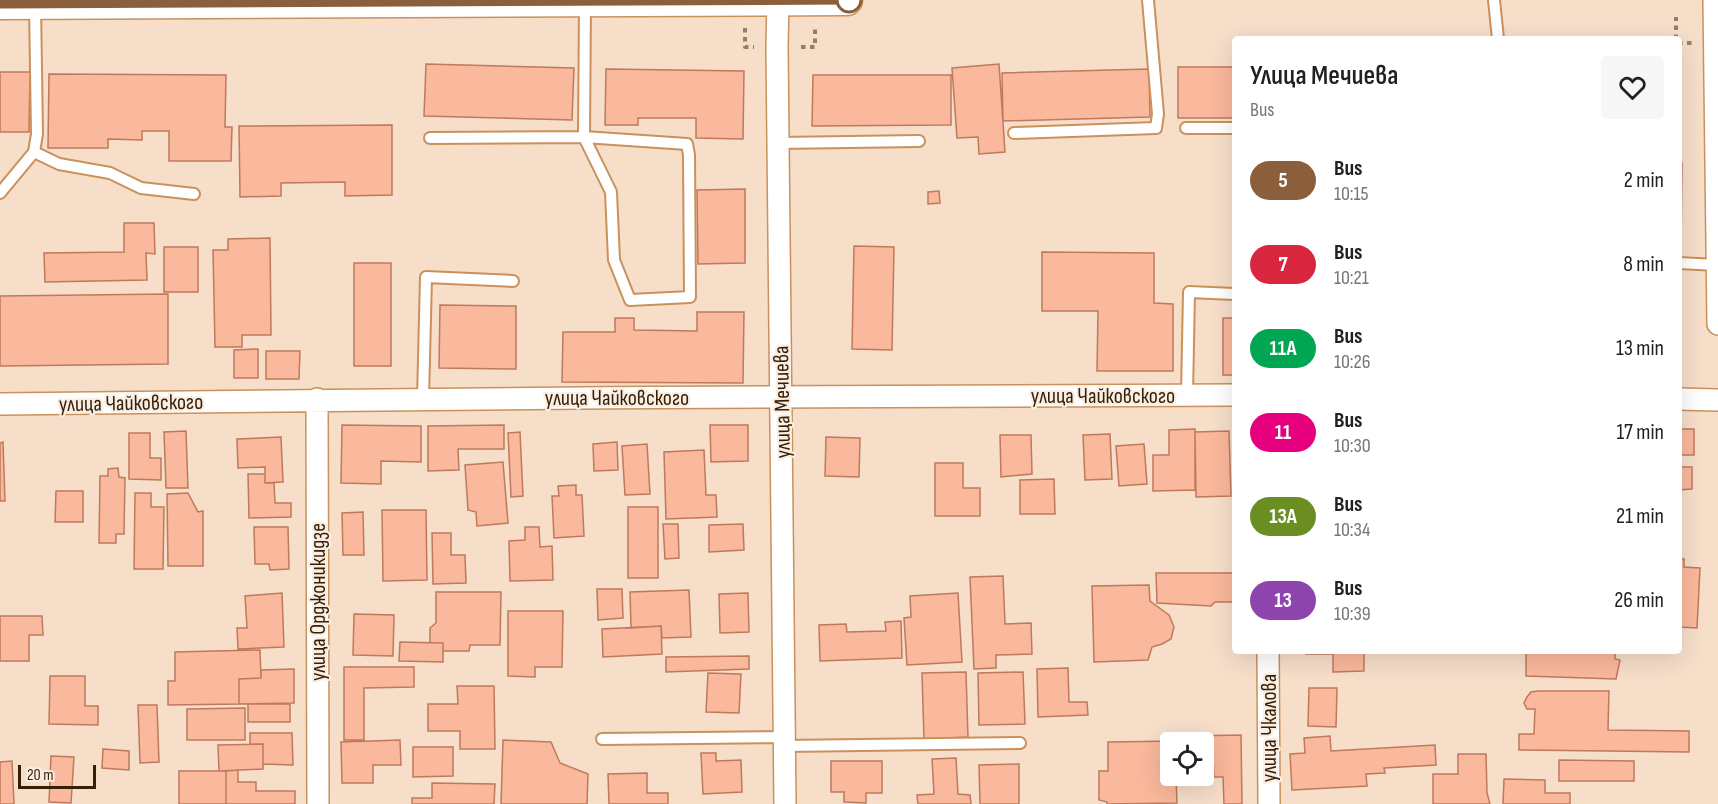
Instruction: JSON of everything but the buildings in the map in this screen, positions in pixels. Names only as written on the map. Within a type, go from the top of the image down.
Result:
[{"type":"street","name":"улица Мечиева","points":[[778,0],[785,804]]},
{"type":"street","points":[[0,4],[847,0]]},
{"type":"street","points":[[1714,0],[1718,324]]},
{"type":"street","name":"улица Чайковского","points":[[0,404],[316,399],[1232,395]]},
{"type":"street","name":"улица Орджоникидзе","points":[[316,399],[318,804]]},
{"type":"street","points":[[1682,399],[1718,400]]},
{"type":"street","name":"улица Чкалова","points":[[1268,654],[1269,804]]},
{"type":"lane","points":[[1014,133],[1156,128],[1158,114],[1148,0]]},
{"type":"lane","points":[[1494,0],[1498,36]]},
{"type":"lane","points":[[430,138],[584,137],[687,144],[690,297],[630,300],[614,260],[611,192],[584,137],[585,1]]},
{"type":"lane","points":[[0,193],[34,152],[37,134],[43,3]]},
{"type":"lane","points":[[1186,128],[1232,128]]},
{"type":"lane","points":[[778,142],[919,141]]},
{"type":"lane","points":[[34,152],[59,164],[110,173],[141,188],[194,194]]},
{"type":"lane","points":[[1682,263],[1717,259]]},
{"type":"lane","points":[[423,399],[426,277],[513,281]]},
{"type":"lane","points":[[1187,395],[1189,292],[1232,294]]},
{"type":"lane","points":[[602,739],[1020,743]]},
{"type":"path","points":[[1676,17],[1676,36]]},
{"type":"path","points":[[745,23],[745,47],[764,47]]},
{"type":"path","points":[[792,46],[815,47],[815,26]]},
{"type":"path","points":[[1682,43],[1698,43]]},
{"type":"bus line","name":"5","points":[[0,4],[849,0]]}]
